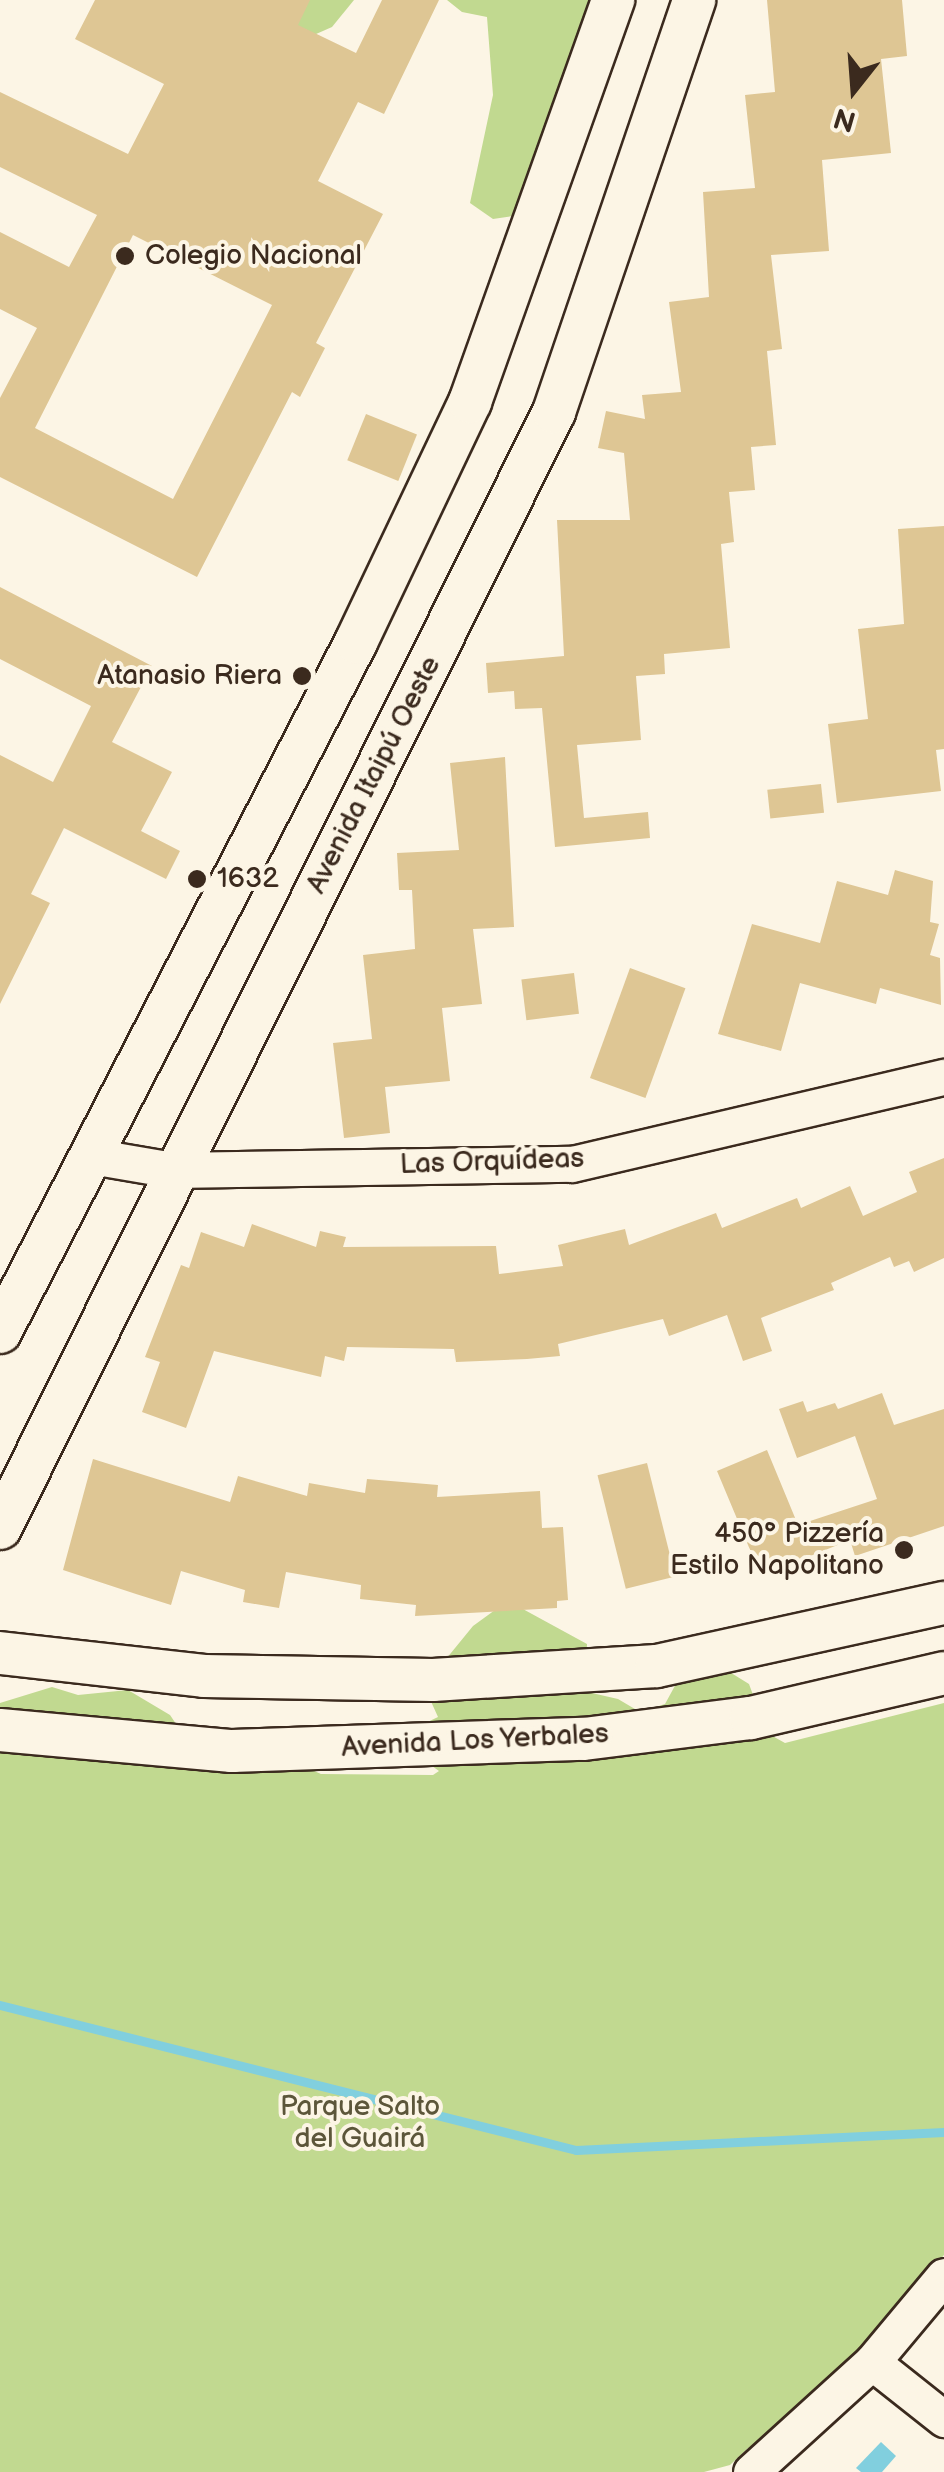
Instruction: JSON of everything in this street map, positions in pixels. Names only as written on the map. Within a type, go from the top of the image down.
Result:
[{"type":"street","points":[[0,1332],[356,642],[470,402],[613,0]]},
{"type":"street","name":"Avenida Itaipú Oeste","points":[[0,1528],[173,1170],[554,412],[694,0]]},
{"type":"street","name":"Las Orquídeas","points":[[91,1156],[173,1170],[572,1164],[944,1077]]},
{"type":"street","points":[[0,1653],[204,1676],[433,1680],[657,1666],[944,1603]]},
{"type":"street","name":"Avenida Los Yerbales","points":[[0,1730],[232,1750],[584,1740],[750,1718],[944,1673]]},
{"type":"street","points":[[751,2472],[872,2362],[944,2276]]},
{"type":"street","points":[[872,2362],[944,2419]]},
{"type":"green space","points":[[277,0],[354,0],[332,27],[307,38]]},
{"type":"green space","points":[[447,0],[615,0],[519,215],[493,219],[470,203],[493,95],[487,17],[462,12]]},
{"type":"green space","name":"Parque Salto del Guairá","points":[[521,1608],[587,1644],[586,1668],[570,1688],[618,1699],[640,1712],[665,1704],[677,1682],[728,1671],[749,1684],[767,1733],[785,1743],[944,1703],[944,2255],[772,2457],[748,2448],[730,2465],[704,2472],[0,2472],[0,1703],[52,1687],[78,1695],[128,1690],[170,1715],[199,1758],[200,1772],[272,1773],[282,1757],[321,1774],[433,1775],[439,1771],[418,1756],[415,1728],[438,1717],[424,1686],[473,1626],[495,1610]]},
{"type":"water","points":[[881,2442],[896,2456],[882,2472],[861,2472],[856,2468]]},
{"type":"building","points":[[95,0],[310,0],[298,25],[356,53],[382,0],[439,0],[384,114],[358,102],[318,181],[383,214],[316,343],[325,348],[300,397],[292,392],[197,577],[0,477],[0,398],[37,328],[0,309],[0,232],[69,267],[97,215],[0,167],[0,92],[128,154],[164,84],[75,39]],"holes":[[[133,235],[272,305],[173,499],[35,428]]]},
{"type":"building","points":[[767,0],[902,0],[907,56],[881,59],[891,153],[822,160],[829,251],[771,255],[782,349],[767,351],[776,445],[751,447],[755,490],[729,492],[734,542],[721,544],[730,648],[664,654],[665,674],[636,676],[641,740],[577,745],[584,818],[648,812],[650,838],[555,847],[542,708],[515,709],[514,691],[488,693],[486,663],[564,656],[557,520],[630,520],[624,453],[598,448],[606,411],[645,419],[642,395],[681,392],[669,302],[709,297],[703,192],[755,188],[745,95],[775,92]]},
{"type":"building","points":[[366,414],[417,435],[398,481],[347,460]]},
{"type":"building","points":[[944,526],[944,749],[936,750],[941,791],[837,803],[828,724],[868,719],[858,629],[904,624],[898,529]]},
{"type":"building","points":[[0,587],[152,666],[112,742],[172,772],[141,831],[180,851],[166,879],[64,828],[31,894],[50,903],[0,1004],[0,755],[53,782],[91,706],[0,659]]},
{"type":"building","points":[[505,757],[514,927],[473,929],[482,1004],[442,1008],[450,1081],[385,1087],[390,1133],[344,1138],[333,1043],[372,1039],[363,955],[415,949],[412,890],[399,890],[397,853],[459,850],[450,763]]},
{"type":"building","points":[[821,784],[824,813],[770,818],[767,790]]},
{"type":"building","points":[[895,870],[933,881],[930,922],[939,924],[930,955],[940,958],[941,1005],[880,988],[876,1004],[800,983],[781,1051],[718,1034],[752,924],[820,943],[837,881],[888,895]]},
{"type":"building","points":[[630,968],[685,988],[645,1098],[590,1078]]},
{"type":"building","points":[[574,973],[579,1014],[526,1020],[521,979]]},
{"type":"building","points":[[944,1158],[944,1258],[914,1272],[909,1261],[894,1267],[890,1257],[831,1283],[834,1290],[761,1318],[772,1351],[743,1361],[727,1315],[669,1336],[663,1319],[558,1344],[560,1356],[527,1359],[456,1362],[454,1349],[347,1347],[344,1361],[325,1356],[321,1377],[214,1351],[186,1428],[142,1412],[160,1362],[145,1357],[181,1265],[189,1268],[201,1232],[244,1247],[252,1224],[316,1247],[320,1231],[346,1237],[343,1247],[496,1246],[499,1274],[563,1266],[558,1245],[625,1229],[629,1245],[716,1213],[722,1228],[797,1198],[801,1208],[850,1186],[863,1216],[917,1192],[909,1172]]},
{"type":"building","points":[[882,1393],[894,1425],[944,1409],[944,1526],[855,1556],[850,1540],[761,1576],[717,1471],[767,1450],[798,1525],[877,1499],[855,1436],[797,1458],[779,1409],[803,1401],[807,1412],[835,1403],[838,1409]]},
{"type":"building","points":[[93,1459],[230,1502],[238,1476],[307,1496],[309,1483],[365,1493],[367,1479],[438,1485],[437,1497],[540,1491],[542,1528],[563,1527],[568,1600],[557,1601],[557,1608],[415,1616],[416,1605],[360,1599],[361,1585],[286,1572],[279,1608],[243,1602],[245,1590],[181,1571],[171,1605],[63,1570]]},
{"type":"building","points":[[647,1463],[675,1577],[626,1589],[598,1475]]},
{"type":"waterway","points":[[0,2005],[576,2150],[944,2132]]},
{"type":"place","name":"Colegio Nacional","points":[[125,256]]},
{"type":"place","name":"Atanasio Riera","points":[[302,676]]},
{"type":"place","name":"1632","points":[[197,879]]},
{"type":"place","name":"450° Pizzería Estilo Napolitano","points":[[904,1550]]}]
